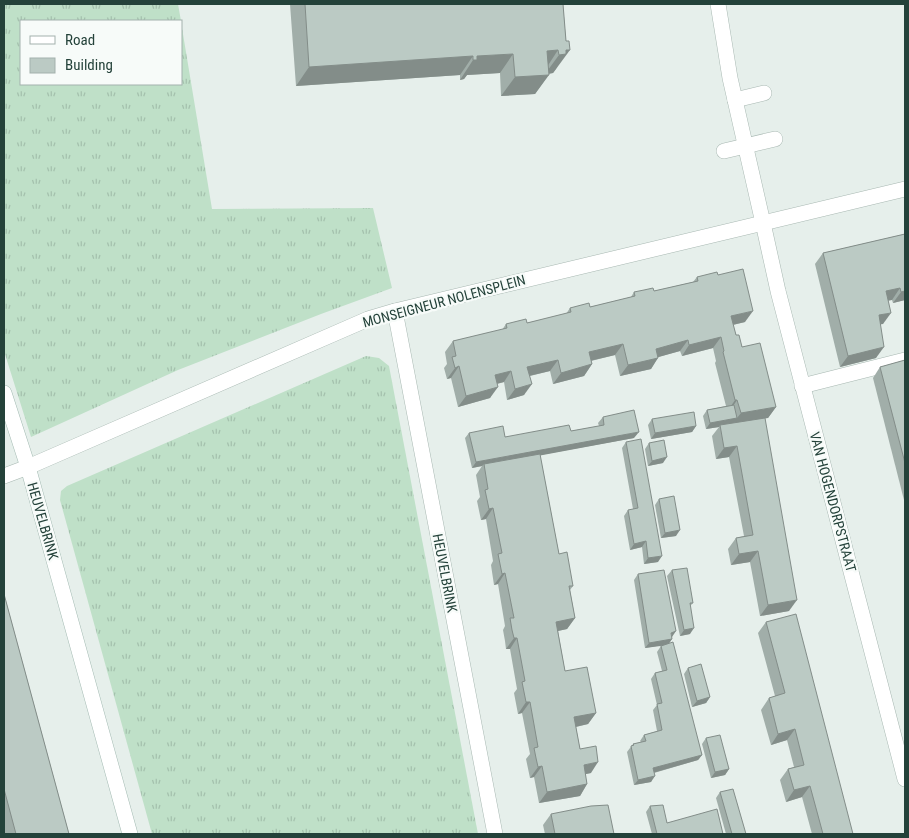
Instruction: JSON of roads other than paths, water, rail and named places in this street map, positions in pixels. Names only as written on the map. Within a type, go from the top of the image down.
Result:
[{"type":"street","points":[[718,4],[735,100],[763,223]]},
{"type":"street","points":[[735,100],[764,93]]},
{"type":"street","points":[[724,151],[775,139]]},
{"type":"street","name":"MONSEIGNEUR NOLENSPLEIN","points":[[28,467],[344,328],[394,311],[905,189]]},
{"type":"street","name":"VAN HOGENDORPSTRAAT","points":[[763,223],[802,386],[905,779]]},
{"type":"street","name":"HEUVELBRINK","points":[[394,311],[495,834]]},
{"type":"street","points":[[802,386],[905,360]]},
{"type":"street","name":"HEUVELBRINK","points":[[4,393],[28,467],[130,834]]},
{"type":"street","name":"HEUVELBRINK","points":[[4,476],[28,467]]}]
